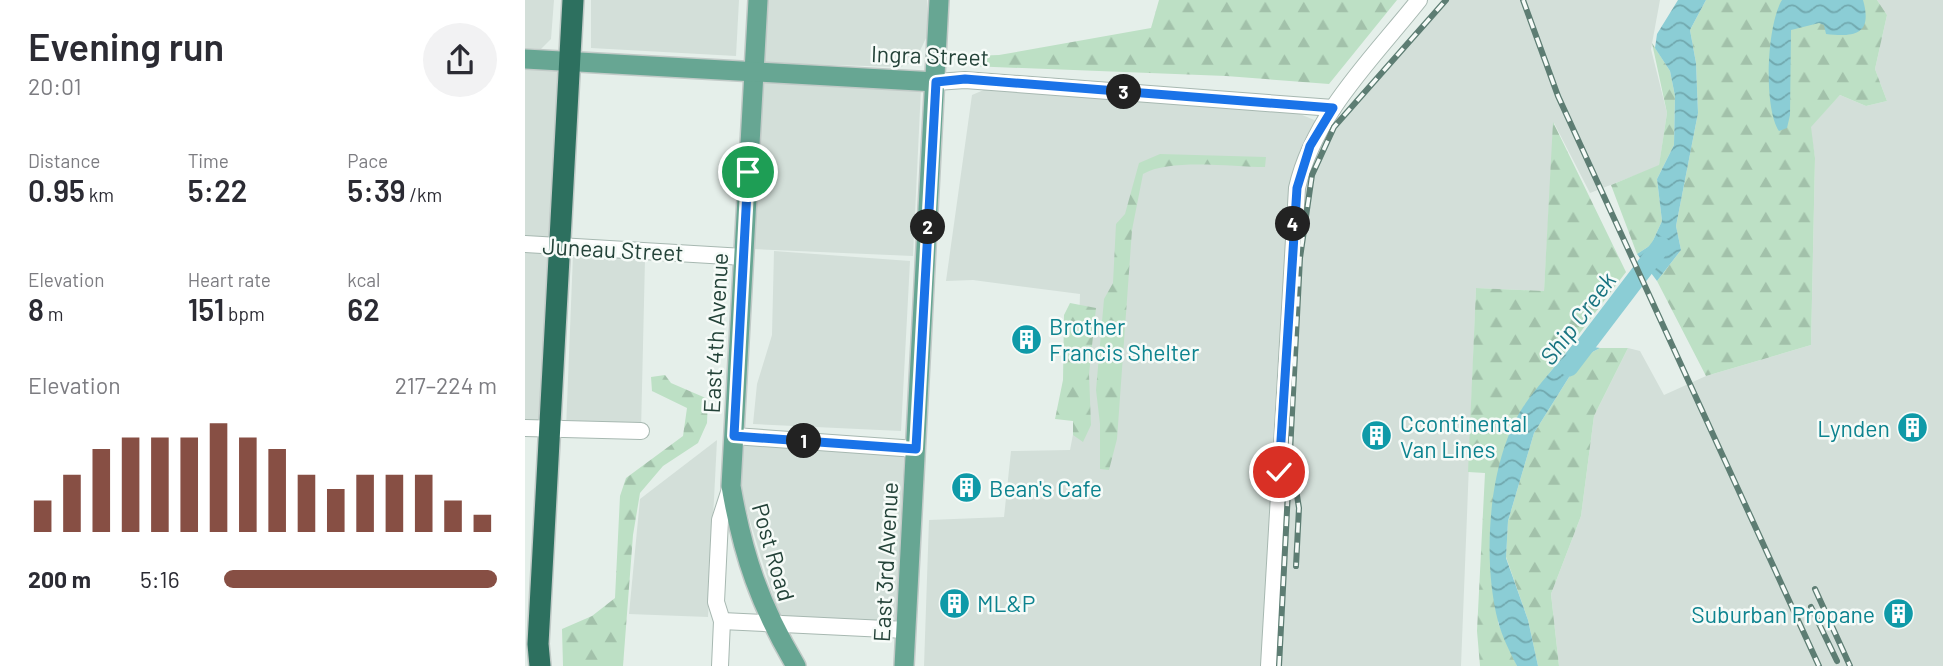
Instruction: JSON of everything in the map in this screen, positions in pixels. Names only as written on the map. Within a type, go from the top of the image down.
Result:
[{"type":"highway","points":[[540,666],[538,644],[573,0]]},
{"type":"main road","name":"East 4th Avenue","points":[[731,486],[758,0]]},
{"type":"main road","name":"East 3rd Avenue","points":[[904,666],[939,0]]},
{"type":"main road","points":[[896,79],[924,72],[930,48],[938,36]]},
{"type":"main road","name":"Ingra Street","points":[[525,59],[896,79],[907,83],[936,82]]},
{"type":"main road","name":"Post Road","points":[[731,486],[740,538],[756,590],[793,666]]},
{"type":"street","points":[[1269,666],[1297,188],[1318,131],[1333,108],[1419,0]]},
{"type":"street","name":"Ingra Street","points":[[936,82],[965,79],[1333,108]]},
{"type":"street","name":"Juneau Street","points":[[525,244],[744,257]]},
{"type":"street","points":[[525,428],[641,431]]},
{"type":"street","points":[[734,436],[916,449]]},
{"type":"street","name":"East 4th Avenue","points":[[720,666],[722,621],[716,602],[720,520],[731,486]]},
{"type":"street","points":[[722,621],[906,630]]},
{"type":"shaded area","points":[[525,0],[554,0],[551,39],[541,49],[525,48]]},
{"type":"shaded area","points":[[591,0],[739,0],[736,56],[591,48]]},
{"type":"shaded area","points":[[766,0],[927,0],[928,34],[915,61],[901,67],[763,63]]},
{"type":"shaded area","points":[[1448,0],[1660,0],[1651,49],[1667,113],[1659,166],[1590,193],[1554,123],[1544,291],[1476,288],[1461,666],[924,666],[929,520],[1004,517],[1011,451],[1070,450],[1076,419],[1080,294],[973,280],[946,281],[972,95],[986,89],[1295,112],[1336,129]]},
{"type":"shaded area","points":[[1877,0],[1943,0],[1943,666],[1559,666],[1551,594],[1581,516],[1594,416],[1628,348],[1640,351],[1664,395],[1706,376],[1811,345],[1815,158],[1810,127],[1840,95],[1866,106],[1887,101],[1875,69],[1887,15]]},
{"type":"shaded area","points":[[525,69],[559,70],[551,240],[525,238]]},
{"type":"shaded area","points":[[761,79],[921,88],[913,256],[753,249]]},
{"type":"shaded area","points":[[525,250],[548,252],[541,420],[525,420]]},
{"type":"shaded area","points":[[774,251],[910,261],[901,431],[753,424],[757,384],[772,335]]},
{"type":"shaded area","points":[[573,255],[645,259],[641,431],[566,429]]},
{"type":"shaded area","points":[[717,440],[708,617],[629,614],[640,499]]},
{"type":"shaded area","points":[[742,443],[904,453],[896,621],[779,616],[739,485]]},
{"type":"green space","points":[[1159,0],[1397,0],[1329,84],[1226,76],[970,66],[970,56],[999,55],[1151,28]]},
{"type":"green space","points":[[1706,0],[1877,0],[1887,15],[1875,69],[1887,101],[1866,106],[1840,95],[1811,127],[1815,158],[1811,345],[1706,376],[1657,281],[1681,250],[1676,226],[1698,113],[1696,63],[1690,30]]},
{"type":"green space","points":[[1652,43],[1670,71],[1675,96],[1674,145],[1657,179],[1662,221],[1651,245],[1637,254],[1611,185],[1659,165],[1667,113]]},
{"type":"green space","points":[[1553,122],[1626,272],[1523,408],[1502,456],[1498,623],[1517,666],[1480,666],[1477,631],[1485,473],[1468,472],[1476,288],[1544,291]]},
{"type":"green space","points":[[1160,154],[1266,157],[1265,167],[1185,165],[1155,169],[1143,174],[1132,230],[1117,439],[1109,470],[1100,469],[1100,424],[1096,390],[1104,299],[1113,283],[1116,224],[1125,214],[1139,163]]},
{"type":"green space","points":[[1070,303],[1096,308],[1089,374],[1091,425],[1083,442],[1073,435],[1073,421],[1055,419],[1063,380],[1064,315]]},
{"type":"green space","points":[[1600,348],[1628,348],[1594,416],[1581,516],[1551,594],[1559,666],[1538,666],[1528,620],[1506,557],[1508,521],[1534,433],[1581,358]]},
{"type":"green space","points":[[665,375],[671,383],[708,399],[707,423],[698,443],[663,466],[640,493],[633,535],[623,666],[563,666],[562,629],[592,616],[615,598],[620,496],[626,478],[683,436],[687,408],[652,391],[651,377]]},
{"type":"water","points":[[1678,0],[1706,0],[1690,30],[1696,63],[1698,113],[1676,226],[1681,250],[1657,281],[1637,254],[1651,245],[1662,221],[1657,179],[1674,145],[1675,96],[1670,71],[1655,48],[1657,34]]},
{"type":"water","points":[[1782,0],[1863,0],[1865,20],[1863,27],[1853,34],[1826,34],[1824,25],[1819,23],[1791,30],[1790,115],[1787,128],[1779,131],[1771,104],[1769,66],[1773,27]]},
{"type":"water","points":[[1573,344],[1600,348],[1581,358],[1534,433],[1508,521],[1506,558],[1528,620],[1538,666],[1517,666],[1502,633],[1493,597],[1490,541],[1495,482],[1511,429],[1523,407]]},
{"type":"waterway","name":"Ship Creek","points":[[1569,367],[1661,246]]},
{"type":"railway","points":[[1279,666],[1300,258],[1312,175],[1334,127],[1446,0]]},
{"type":"railway","points":[[1523,0],[1558,96],[1819,666]]},
{"type":"railway","points":[[1295,483],[1299,508],[1296,566]]},
{"type":"railway","points":[[1815,589],[1850,666]]},
{"type":"railway","points":[[1811,607],[1837,661]]},
{"type":"place","name":"Brother Francis Shelter","points":[[1026,339]]},
{"type":"place","name":"Lynden","points":[[1913,428]]},
{"type":"place","name":"Ccontinental Van Lines","points":[[1377,436]]},
{"type":"place","name":"Bean's Cafe","points":[[966,488]]},
{"type":"place","name":"ML&P","points":[[954,603]]},
{"type":"place","name":"Suburban Propane","points":[[1898,614]]},
{"type":"route","points":[[748,172],[734,436],[916,449],[936,82],[965,79],[1333,108],[1310,146],[1297,188],[1279,472]]}]
